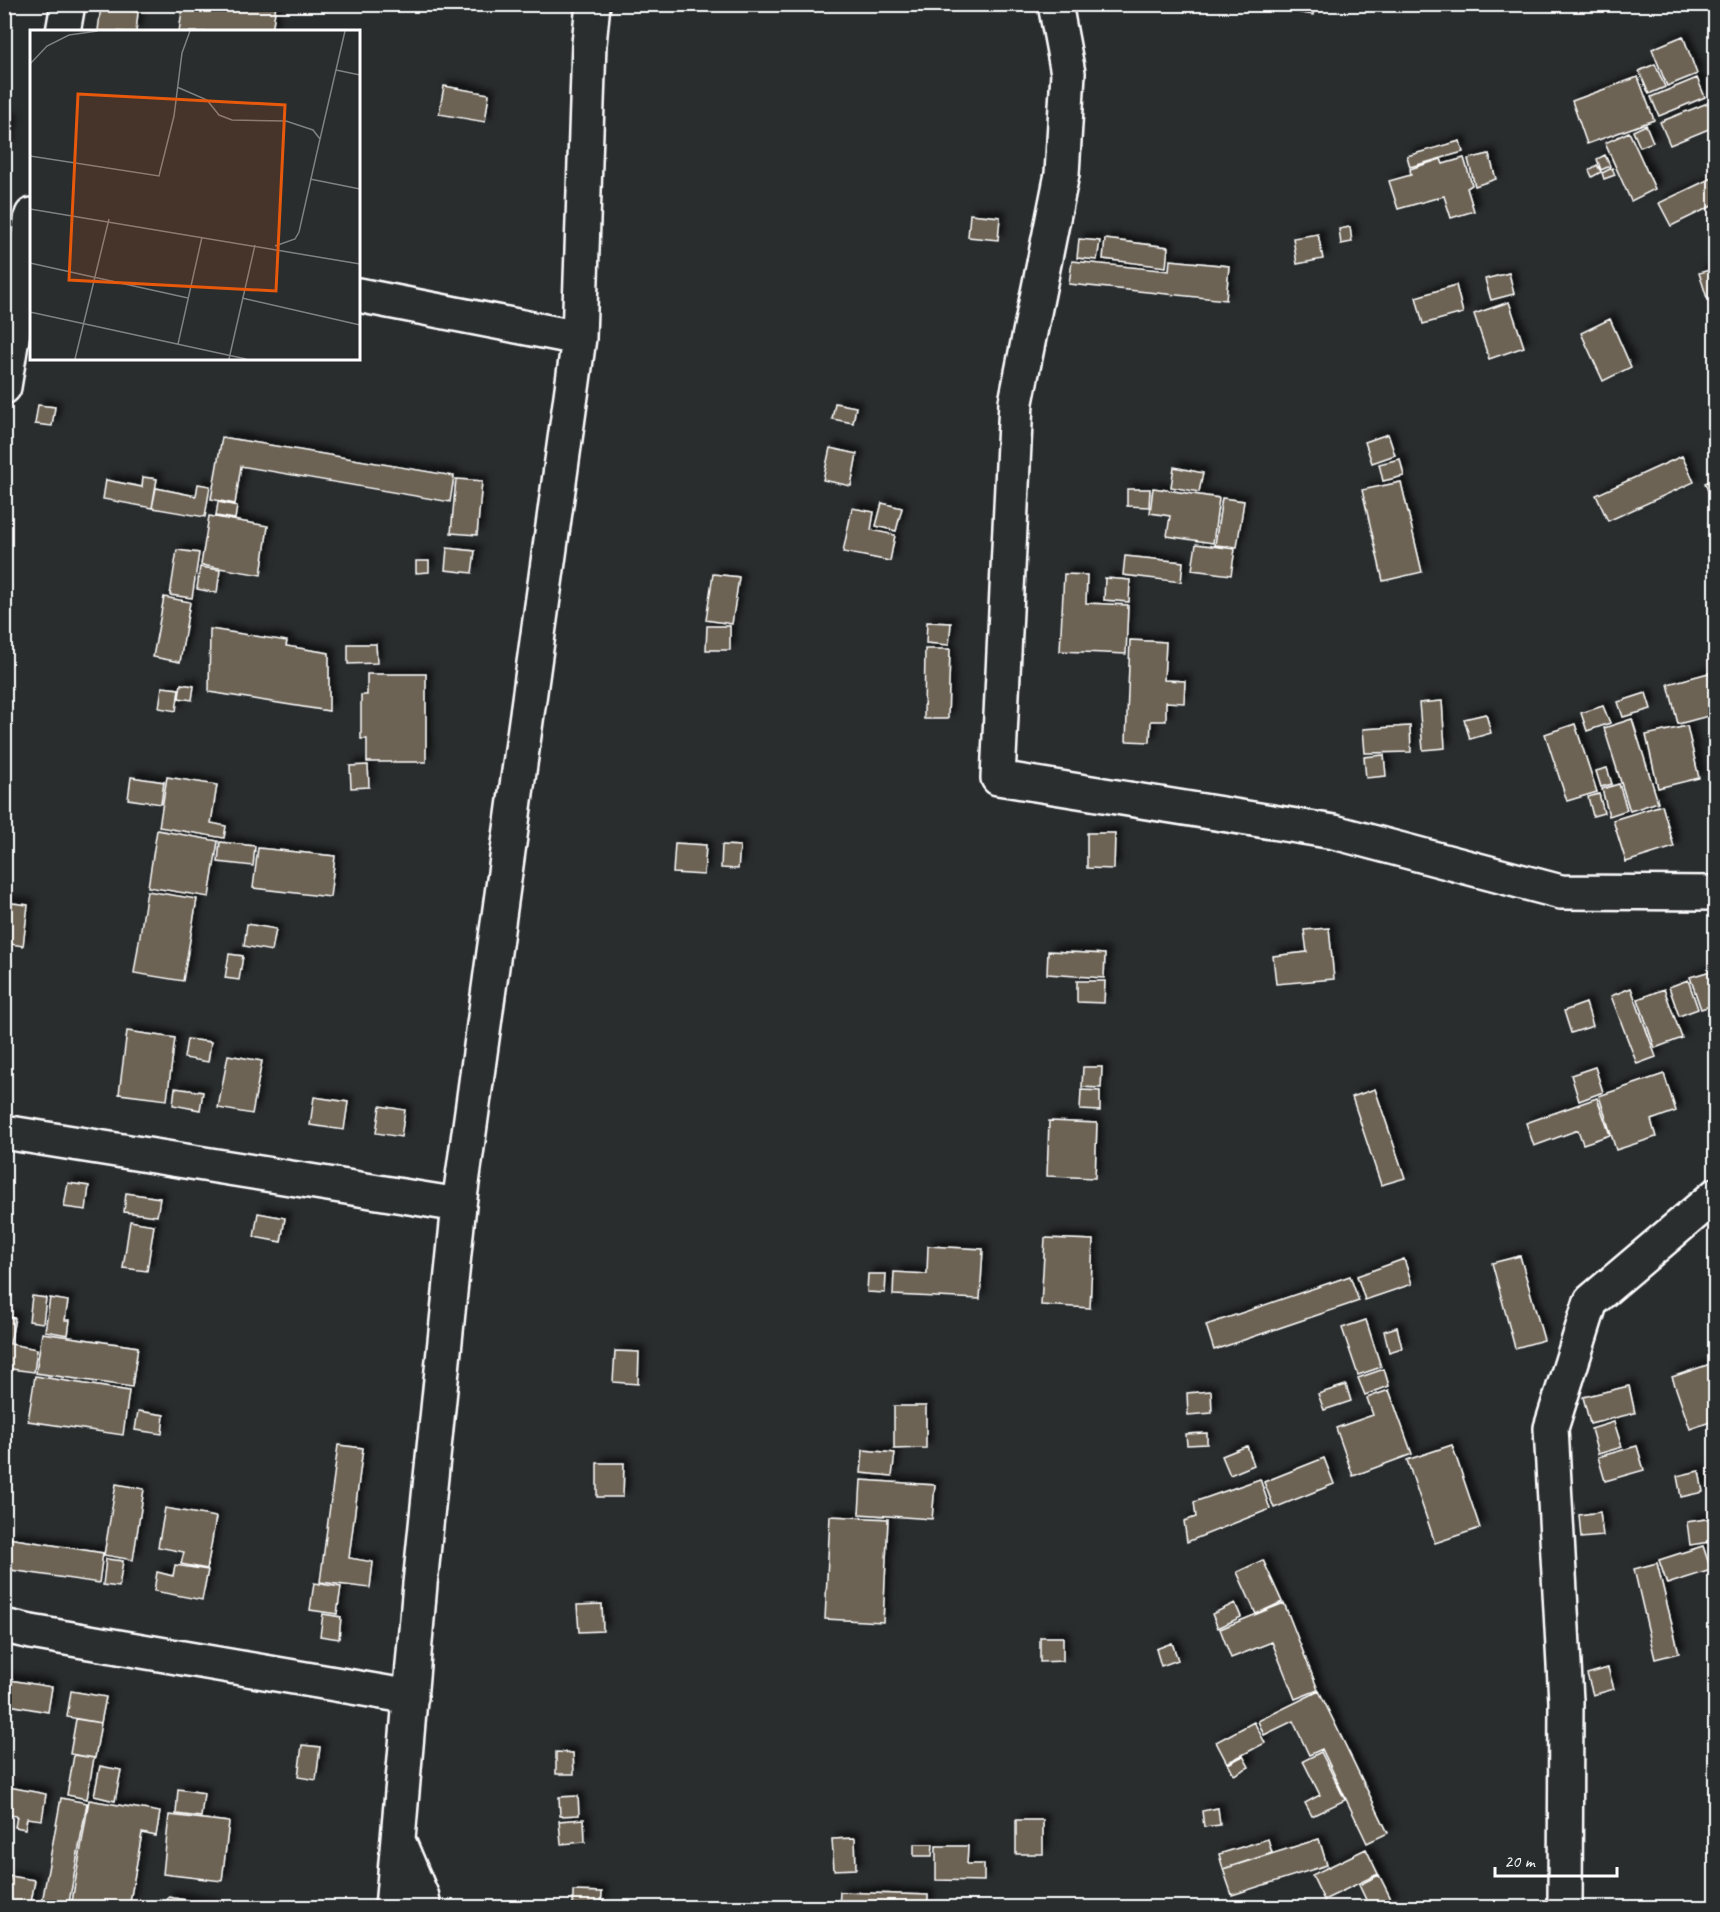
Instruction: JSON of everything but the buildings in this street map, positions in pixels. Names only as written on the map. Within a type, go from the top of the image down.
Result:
[{"type":"street","points":[[63,30],[68,4]]},
{"type":"street","points":[[392,1908],[420,1584],[459,1205],[579,338],[589,44],[593,4]]},
{"type":"street","points":[[1055,4],[1068,73],[1062,174],[1016,402],[998,778],[1334,832],[1561,892],[1716,893]]},
{"type":"street","points":[[4,387],[25,218]]},
{"type":"street","points":[[360,295],[579,338]]},
{"type":"street","points":[[4,1132],[459,1205]]},
{"type":"street","points":[[1565,1908],[1566,1701],[1551,1428],[1591,1301],[1716,1195]]},
{"type":"street","points":[[4,1626],[411,1697]]},
{"type":"street","points":[[398,1840],[422,1897],[424,1908]]}]
